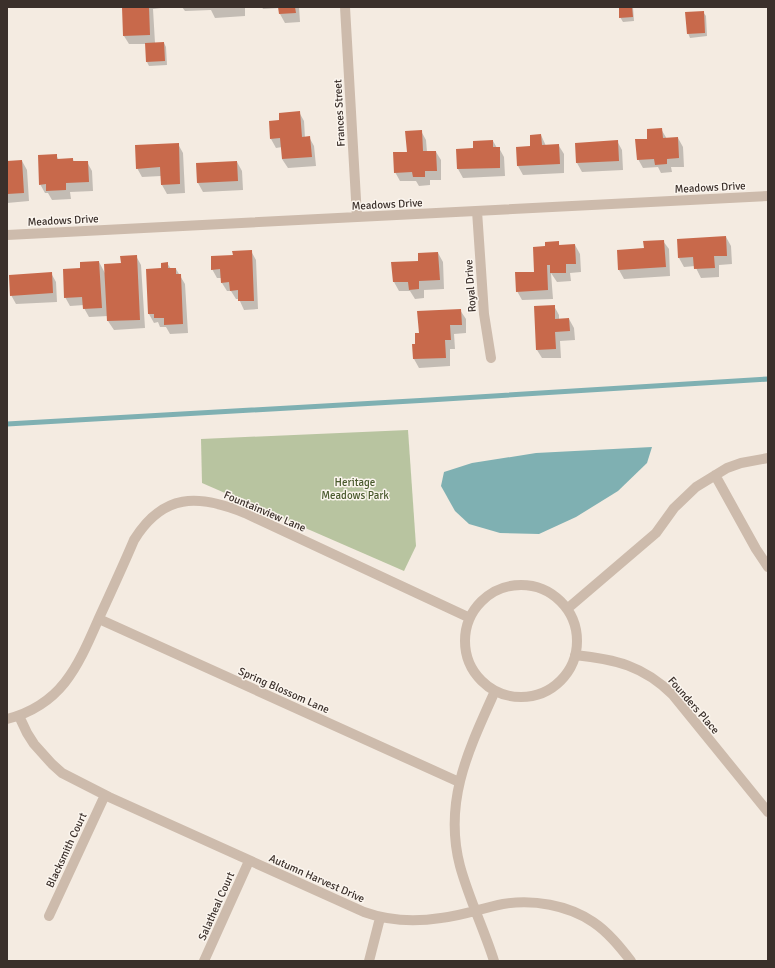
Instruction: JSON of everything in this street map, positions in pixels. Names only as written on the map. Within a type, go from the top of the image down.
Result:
[{"type":"street","name":"Frances Street","points":[[345,7],[356,217]]},
{"type":"street","name":"Meadows Drive","points":[[7,235],[768,196]]},
{"type":"street","name":"Royal Drive","points":[[477,211],[484,314],[491,358]]},
{"type":"street","points":[[567,609],[656,533],[674,508],[685,496],[715,475],[741,463],[768,458]]},
{"type":"street","points":[[715,475],[756,549],[768,567]]},
{"type":"street","name":"Fountainview Lane","points":[[7,719],[19,716],[35,708],[61,688],[81,658],[134,540],[150,518],[161,510],[176,504],[196,500],[216,503],[245,513],[470,618]]},
{"type":"street","points":[[520,585],[541,588],[560,600],[567,609],[572,617],[577,636],[575,655],[572,665],[561,681],[544,693],[525,698],[505,695],[495,691],[478,679],[468,661],[465,650],[465,639],[470,618],[482,600],[500,589],[520,585]]},
{"type":"street","name":"Spring Blossom Lane","points":[[99,619],[459,782]]},
{"type":"street","name":"Founders Place","points":[[575,655],[614,660],[626,664],[646,673],[664,686],[673,695],[768,812]]},
{"type":"street","points":[[494,961],[460,865],[455,824],[459,782],[468,751],[495,691]]},
{"type":"street","name":"Autumn Harvest Drive","points":[[19,716],[34,744],[62,773],[105,795],[342,903],[380,918],[410,920],[442,918],[503,904],[524,901],[559,907],[593,922],[614,941],[631,961]]},
{"type":"street","name":"Blacksmith Court","points":[[49,916],[105,795]]},
{"type":"street","name":"Salatheal Court","points":[[204,961],[249,860]]},
{"type":"street","points":[[369,961],[380,918]]},
{"type":"green space","name":"Heritage Meadows Park","points":[[408,430],[416,546],[404,571],[202,483],[201,439]]},
{"type":"water","points":[[652,447],[647,463],[618,491],[576,517],[539,534],[500,533],[469,524],[455,511],[441,486],[444,472],[472,463],[536,453]]},
{"type":"building","points":[[122,7],[149,7],[150,35],[123,36]]},
{"type":"building","points":[[278,7],[295,7],[296,13],[279,14]]},
{"type":"building","points":[[619,7],[632,7],[633,17],[619,18]]},
{"type":"building","points":[[704,11],[705,33],[687,34],[685,12]]},
{"type":"building","points":[[164,42],[165,61],[146,62],[145,43]]},
{"type":"building","points":[[300,111],[302,137],[310,136],[312,157],[282,159],[280,138],[270,139],[269,121],[279,120],[279,113]]},
{"type":"building","points":[[662,128],[663,138],[678,137],[679,158],[667,159],[667,164],[655,165],[654,159],[637,160],[635,139],[647,139],[647,129]]},
{"type":"building","points":[[422,130],[423,151],[436,151],[437,171],[425,171],[425,177],[413,177],[412,172],[394,173],[393,152],[407,152],[405,131]]},
{"type":"building","points":[[541,134],[542,145],[559,144],[560,164],[517,166],[516,147],[530,146],[530,135]]},
{"type":"building","points":[[493,140],[493,147],[500,147],[500,168],[457,169],[456,149],[473,148],[473,141]]},
{"type":"building","points":[[618,140],[619,161],[576,163],[575,143]]},
{"type":"building","points":[[179,143],[180,184],[161,185],[160,167],[136,169],[135,145]]},
{"type":"building","points":[[57,154],[57,159],[73,158],[73,161],[88,161],[89,182],[66,183],[66,190],[46,191],[46,184],[39,185],[38,155]]},
{"type":"building","points":[[22,160],[24,193],[7,194],[7,161]]},
{"type":"building","points":[[237,161],[238,181],[197,183],[196,163]]},
{"type":"building","points":[[726,236],[727,256],[714,256],[715,268],[694,269],[693,257],[678,258],[677,239]]},
{"type":"building","points":[[664,240],[666,267],[618,270],[617,250],[644,248],[643,241]]},
{"type":"building","points":[[559,241],[559,245],[575,244],[576,264],[566,264],[566,273],[550,273],[550,265],[547,265],[548,290],[516,292],[515,272],[534,272],[533,247],[545,246],[545,242]]},
{"type":"building","points":[[252,250],[254,301],[238,301],[238,290],[230,291],[229,282],[221,283],[220,269],[211,270],[211,256],[233,255],[232,251]]},
{"type":"building","points":[[438,252],[440,280],[419,281],[419,289],[409,290],[408,282],[393,282],[391,262],[418,261],[418,253]]},
{"type":"building","points":[[137,255],[140,320],[107,321],[104,264],[121,263],[120,256]]},
{"type":"building","points":[[99,261],[102,308],[83,309],[82,297],[64,298],[63,269],[80,268],[80,262]]},
{"type":"building","points":[[168,262],[168,268],[176,268],[176,274],[181,274],[183,324],[164,325],[164,318],[154,318],[154,314],[148,314],[146,269],[161,268],[161,263]]},
{"type":"building","points":[[52,272],[53,293],[10,296],[9,275]]},
{"type":"building","points":[[555,305],[555,319],[569,318],[570,331],[555,332],[556,349],[536,350],[534,306]]},
{"type":"building","points":[[461,309],[462,325],[450,325],[451,340],[445,340],[446,358],[413,359],[412,344],[415,344],[415,333],[419,333],[417,311]]},
{"type":"waterway","points":[[7,424],[768,379]]}]
